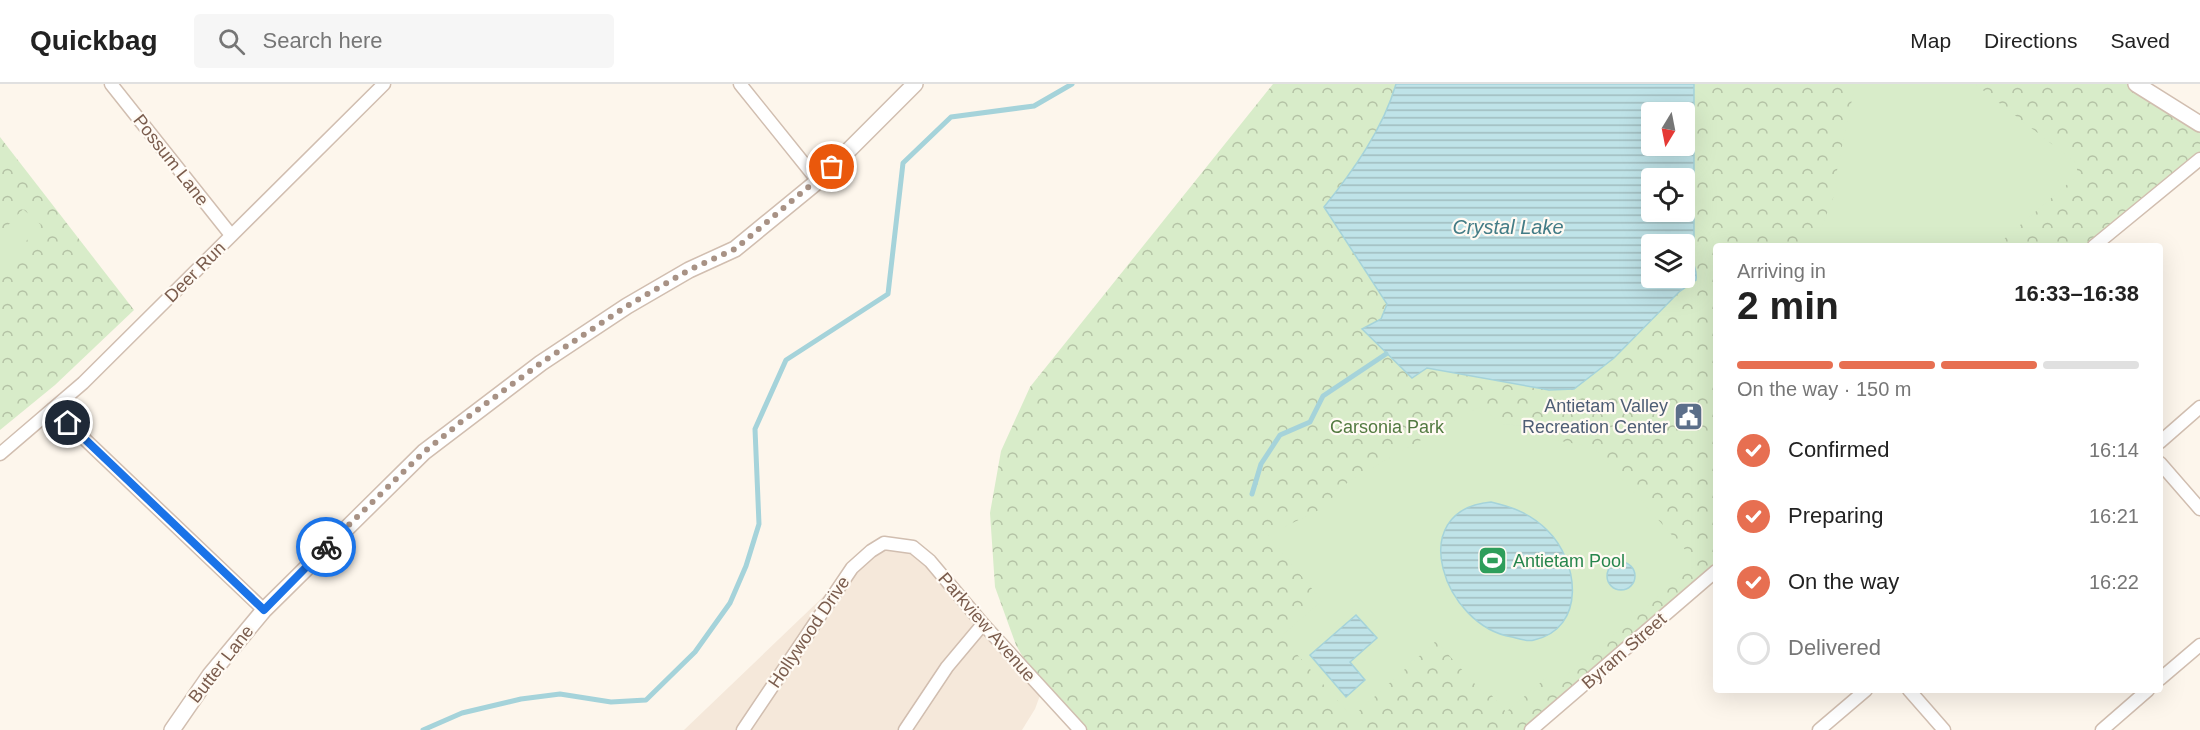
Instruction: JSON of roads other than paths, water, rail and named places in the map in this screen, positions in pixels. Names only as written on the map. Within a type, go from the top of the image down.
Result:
[{"type":"street","name":"Possum Lane","points":[[111,84],[231,235]]},
{"type":"street","name":"Deer Run","points":[[0,454],[83,383],[384,84]]},
{"type":"street","points":[[740,84],[818,181]]},
{"type":"street","name":"Butter Lane","points":[[172,730],[210,675],[264,610],[424,452],[541,363],[627,306],[689,270],[735,249],[818,181],[915,84]]},
{"type":"street","points":[[2136,84],[2200,124]]},
{"type":"street","points":[[2098,243],[2200,159]]},
{"type":"street","points":[[2163,439],[2200,407]]},
{"type":"street","points":[[53,409],[264,610]]},
{"type":"street","points":[[2163,466],[2200,509]]},
{"type":"street","name":"Parkview Avenue","points":[[884,543],[913,547],[930,561],[983,624],[1080,730]]},
{"type":"street","name":"Hollywood Drive","points":[[743,730],[831,595],[852,568],[884,543]]},
{"type":"street","name":"Byram Street","points":[[1531,730],[1713,574]]},
{"type":"street","points":[[905,730],[947,667],[983,624]]},
{"type":"street","points":[[2163,677],[2200,645]]},
{"type":"street","points":[[1819,730],[1862,693]]},
{"type":"street","points":[[1912,693],[1944,730]]},
{"type":"street","points":[[2102,730],[2145,693]]},
{"type":"water","name":"Crystal Lake","points":[[1396,84],[1694,84],[1694,102],[1641,102],[1641,156],[1694,156],[1694,168],[1641,168],[1641,222],[1694,222],[1694,234],[1641,234],[1641,288],[1685,288],[1614,358],[1574,389],[1549,390],[1427,368],[1412,378],[1362,329],[1381,319],[1387,304],[1324,207],[1366,149],[1383,117]]},
{"type":"water","points":[[1491,502],[1528,515],[1547,530],[1558,543],[1571,575],[1570,608],[1563,622],[1551,633],[1534,640],[1520,639],[1488,628],[1468,612],[1452,592],[1443,568],[1441,545],[1448,525],[1464,510]]},
{"type":"water","points":[[1621,562],[1631,566],[1635,576],[1631,586],[1621,590],[1611,586],[1607,576],[1611,566]]},
{"type":"water","points":[[1356,615],[1377,638],[1350,662],[1365,680],[1346,697],[1310,655]]},
{"type":"waterway","points":[[423,730],[462,713],[521,699],[560,694],[611,702],[646,700],[695,652],[730,603],[746,566],[759,524],[755,429],[786,360],[888,294],[903,163],[951,117],[1034,106],[1072,84]]},
{"type":"waterway","points":[[1252,494],[1261,464],[1280,435],[1310,422],[1323,396],[1386,354]]},
{"type":"place","name":"Antietam Valley Recreation Center","points":[[1689,416]]},
{"type":"place","name":"Antietam Pool","points":[[1492,561]]},
{"type":"park label","name":"Carsonia Park","points":[[1387,427]]}]
